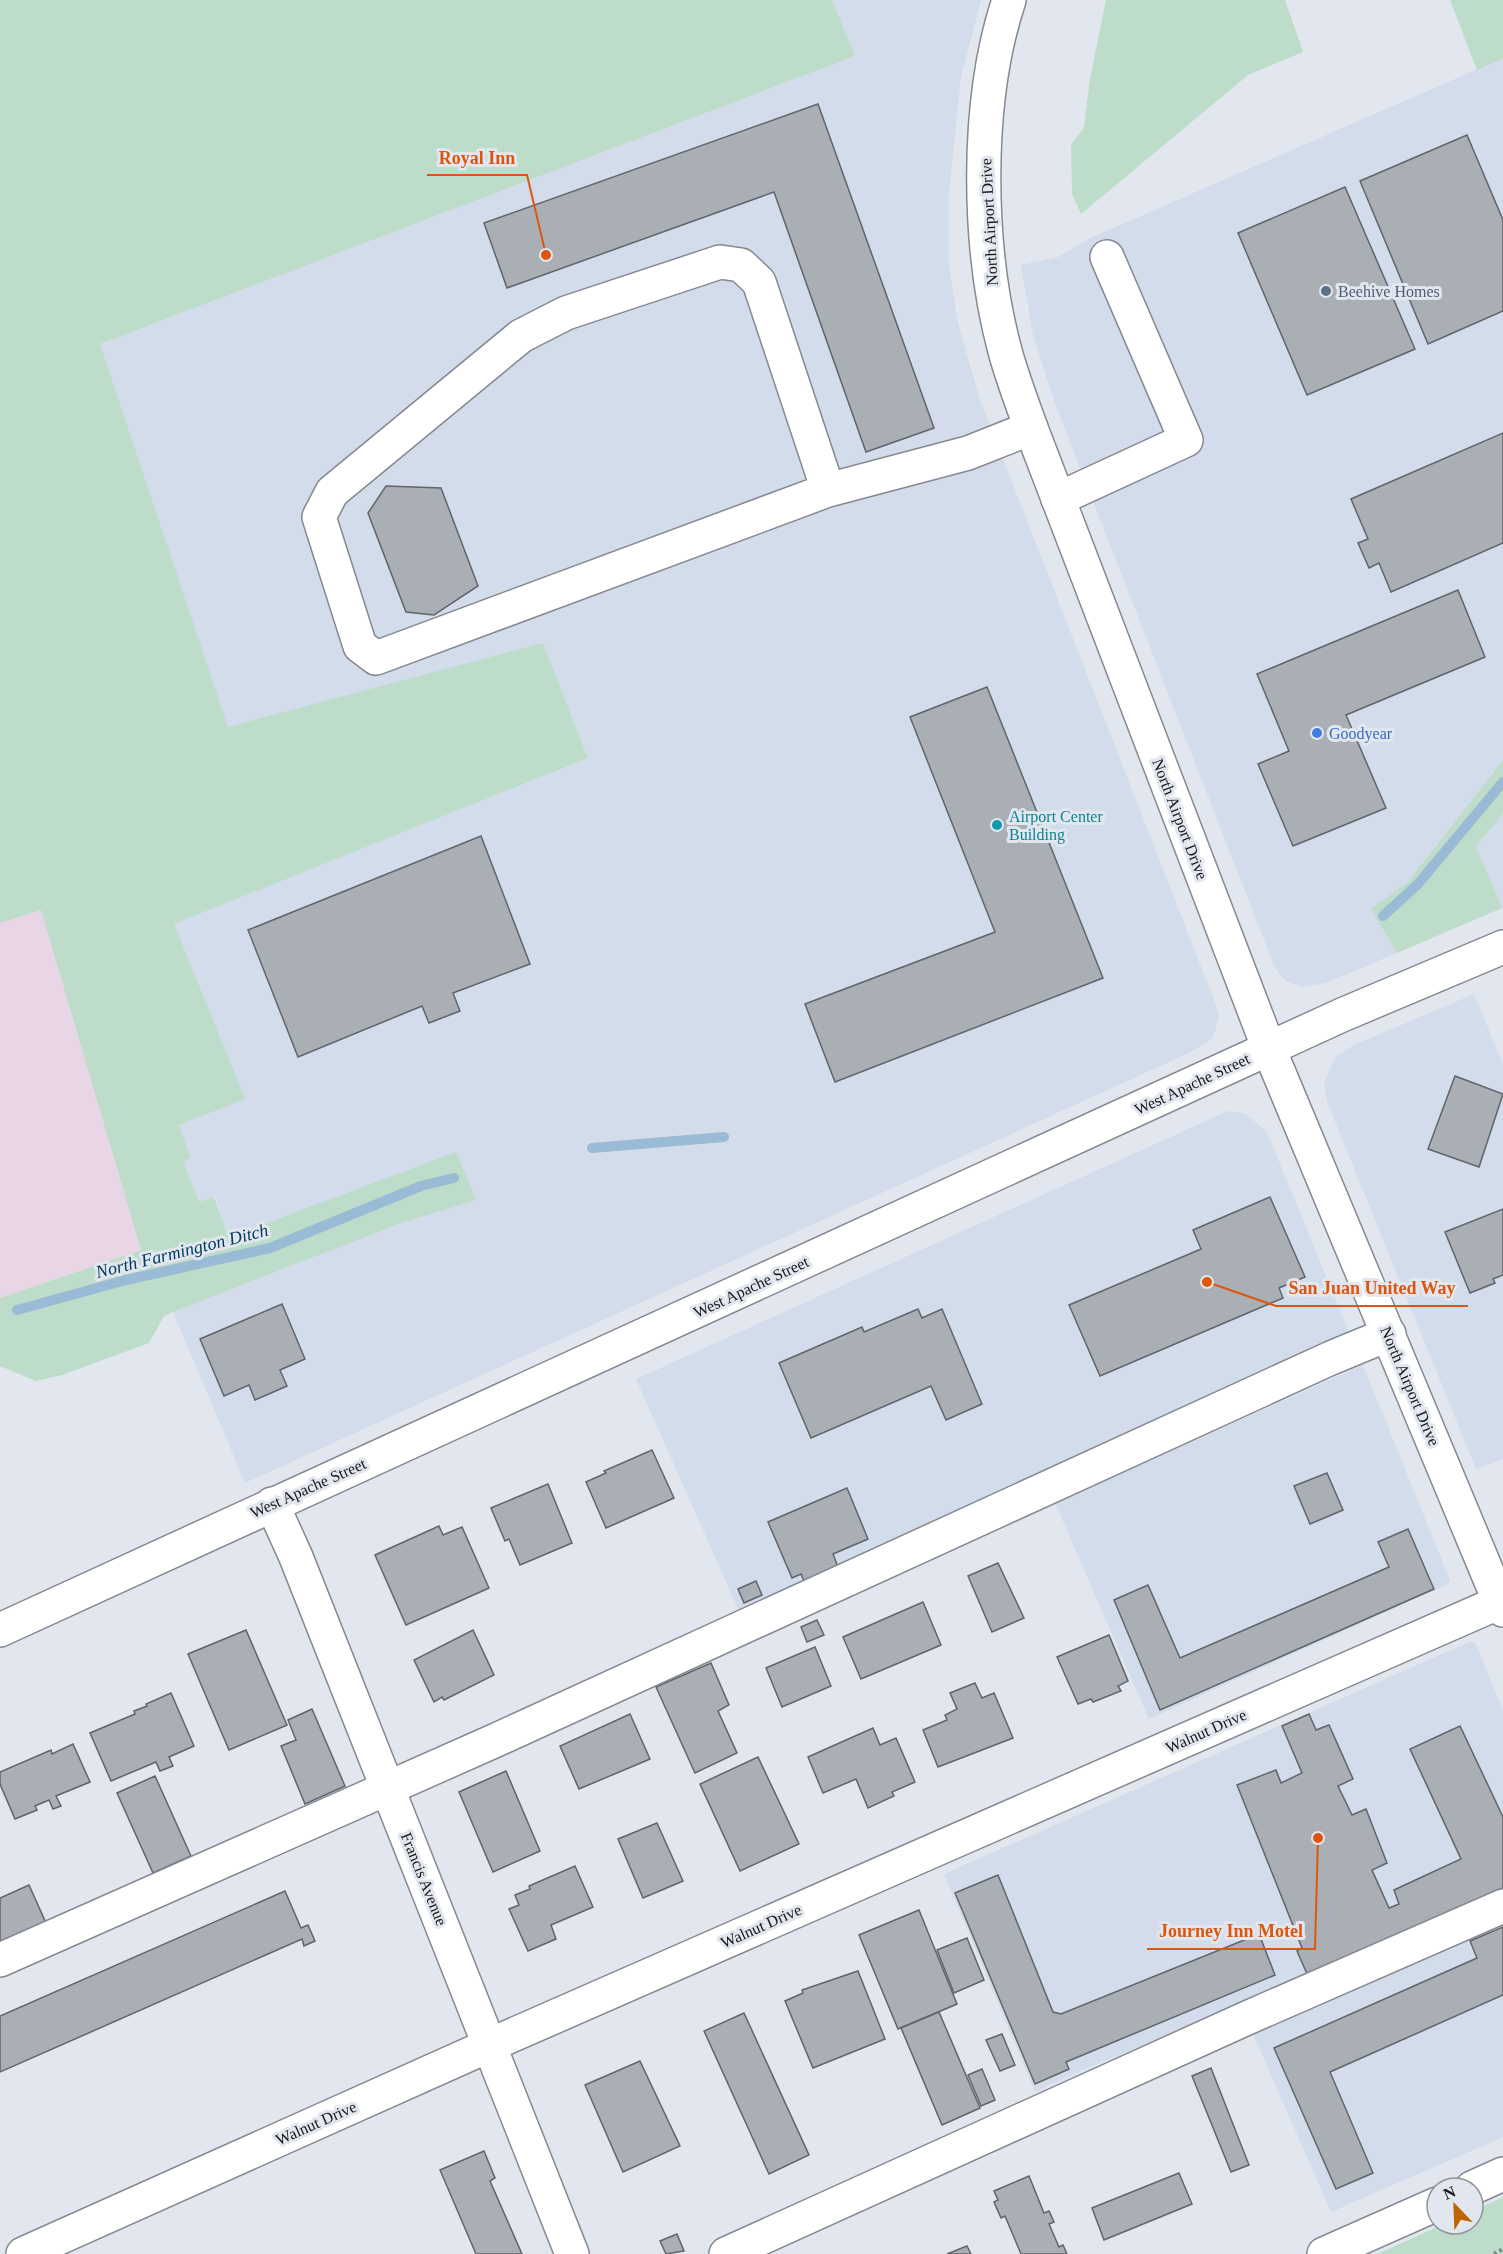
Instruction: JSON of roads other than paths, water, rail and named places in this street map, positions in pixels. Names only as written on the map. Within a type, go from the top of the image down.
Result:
[{"type":"main road","name":"North Airport Drive","points":[[1010,0],[1000,27],[985,121],[990,282],[1005,351],[1030,428],[1269,1049],[1501,1606]]},
{"type":"main road","points":[[1058,499],[1186,440],[1107,257]]},
{"type":"main road","points":[[828,490],[759,282],[741,266],[720,262],[566,313],[521,336],[332,492],[319,517],[360,646],[376,658],[828,490],[968,453],[1030,428]]},
{"type":"main road","name":"West Apache Street","points":[[0,1630],[1269,1049],[1503,947]]},
{"type":"main road","points":[[0,1959],[388,1788],[1320,1363],[1389,1334]]},
{"type":"main road","name":"Francis Avenue","points":[[272,1504],[296,1557],[572,2254]]},
{"type":"main road","name":"Walnut Drive","points":[[23,2254],[490,2045],[1501,1606]]},
{"type":"main road","points":[[726,2254],[1247,2018],[1503,1906]]},
{"type":"main road","points":[[1485,2182],[1503,2174]]},
{"type":"main road","points":[[1324,2254],[1425,2209]]},
{"type":"waterway","name":"North Farmington Ditch","points":[[1383,916],[1418,884],[1503,782]]},
{"type":"waterway","name":"North Farmington Ditch","points":[[592,1148],[724,1137]]},
{"type":"waterway","name":"North Farmington Ditch","points":[[17,1310],[126,1280],[270,1248],[421,1186],[454,1178]]},
{"type":"place","name":"Royal Inn","points":[[546,255]]},
{"type":"place","name":"Beehive Homes","points":[[1326,291]]},
{"type":"place","name":"Goodyear","points":[[1317,733]]},
{"type":"place","name":"Airport Center Building","points":[[997,825]]},
{"type":"place","name":"San Juan United Way","points":[[1207,1282]]},
{"type":"place","name":"Journey Inn Motel","points":[[1318,1838]]}]
